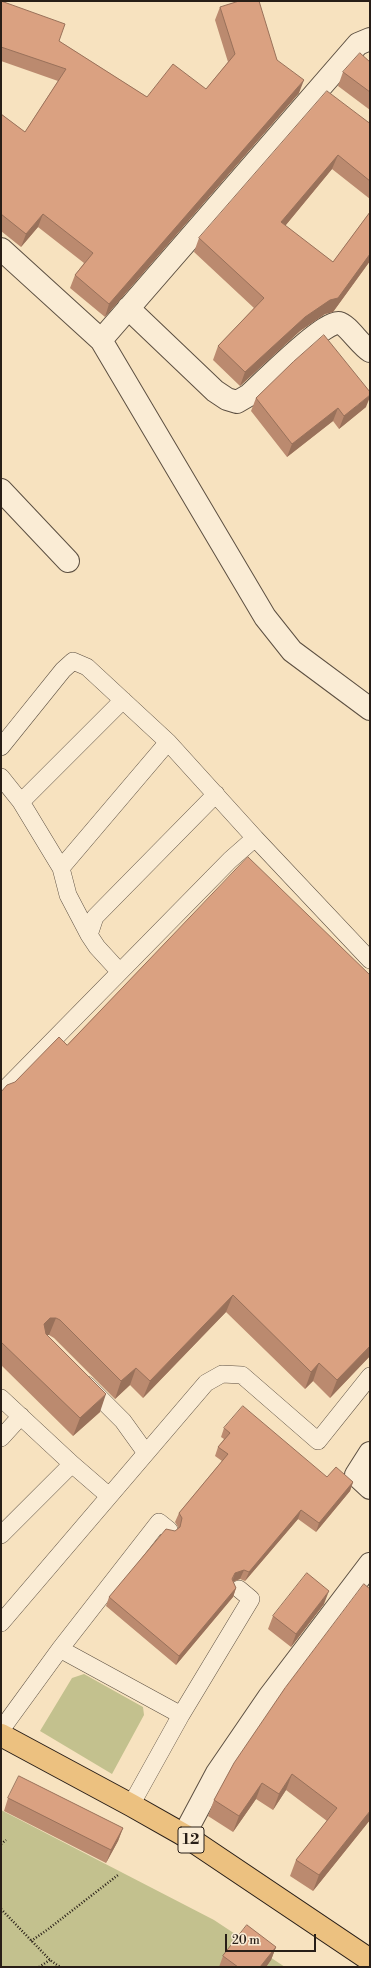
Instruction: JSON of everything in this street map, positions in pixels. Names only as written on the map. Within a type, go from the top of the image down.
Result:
[{"type":"highway","name":"12","points":[[1,1735],[184,1835],[370,1960]]},
{"type":"street","points":[[100,340],[358,44],[370,39]]},
{"type":"street","points":[[320,88],[339,102]]},
{"type":"street","points":[[1,249],[100,340],[265,617],[292,651],[370,709]]},
{"type":"street","points":[[128,308],[215,390],[227,399],[237,402],[248,395],[310,339],[331,324],[337,323],[344,325],[370,352]]},
{"type":"street","points":[[1,490],[68,561]]},
{"type":"street","points":[[370,1453],[356,1475],[370,1488]]},
{"type":"street","points":[[184,1835],[218,1773],[269,1697],[370,1564]]},
{"type":"lane","points":[[1,747],[62,670],[73,661],[87,667],[168,742],[255,838],[370,960]]},
{"type":"lane","points":[[21,802],[123,700]]},
{"type":"lane","points":[[61,868],[168,742]]},
{"type":"lane","points":[[1,777],[21,802],[61,868],[68,895],[88,935],[96,947],[119,971]]},
{"type":"lane","points":[[88,935],[95,917],[216,794]]},
{"type":"lane","points":[[1,1093],[119,971],[230,860],[255,838]]},
{"type":"lane","points":[[74,1372],[123,1421],[146,1453]]},
{"type":"lane","points":[[1,1623],[206,1383],[222,1374],[242,1375],[318,1441],[370,1376]]},
{"type":"lane","points":[[1,1398],[109,1496]]},
{"type":"lane","points":[[1,1438],[21,1416]]},
{"type":"lane","points":[[1,1535],[72,1464]]},
{"type":"lane","points":[[1,1730],[60,1649],[159,1522],[169,1530]]},
{"type":"lane","points":[[131,1805],[181,1715],[251,1599],[239,1589]]},
{"type":"lane","points":[[60,1649],[181,1715]]},
{"type":"path","points":[[1,1844],[6,1840]]},
{"type":"path","points":[[31,1941],[118,1875]]},
{"type":"path","points":[[1,1909],[50,1960],[60,1967]]},
{"type":"path","points":[[39,1967],[50,1960]]},
{"type":"shaded area","points":[[84,1674],[143,1707],[144,1715],[112,1774],[40,1731],[72,1678]]},
{"type":"shaded area","points":[[1,1810],[214,1920],[285,1967],[1,1967]]},
{"type":"building","points":[[1,1],[65,24],[59,41],[147,97],[173,64],[206,89],[235,54],[220,7],[239,1],[259,1],[277,60],[304,80],[109,304],[75,275],[93,253],[43,214],[26,234],[1,214],[1,114],[25,132],[66,69],[1,47]]},
{"type":"building","points":[[360,53],[370,62],[370,92],[343,72]]},
{"type":"building","points":[[327,91],[370,123],[370,181],[338,155],[281,222],[333,262],[370,212],[370,254],[338,298],[330,300],[305,317],[245,372],[218,346],[264,298],[199,238]]},
{"type":"building","points":[[324,335],[370,392],[370,395],[344,416],[338,408],[292,444],[256,398],[293,362]]},
{"type":"building","points":[[248,857],[370,975],[370,1346],[337,1380],[319,1363],[311,1372],[233,1295],[150,1381],[136,1368],[121,1381],[60,1320],[50,1318],[44,1324],[46,1334],[106,1394],[80,1418],[1,1342],[1,1092],[7,1085],[15,1082],[59,1037],[67,1045]]},
{"type":"building","points":[[243,1406],[327,1477],[336,1467],[353,1482],[319,1523],[301,1510],[249,1572],[244,1570],[235,1573],[232,1579],[236,1588],[179,1656],[109,1597],[166,1529],[175,1531],[180,1527],[182,1518],[179,1513],[228,1454],[218,1447],[230,1433],[224,1428]]},
{"type":"building","points":[[307,1573],[329,1591],[296,1634],[273,1616]]},
{"type":"building","points":[[364,1584],[370,1589],[370,1811],[319,1875],[296,1860],[337,1808],[292,1774],[279,1794],[262,1783],[239,1816],[214,1800],[234,1763],[285,1688]]},
{"type":"building","points":[[19,1776],[123,1828],[111,1850],[8,1798]]},
{"type":"building","points":[[247,1925],[276,1947],[260,1967],[238,1967],[223,1956]]}]
